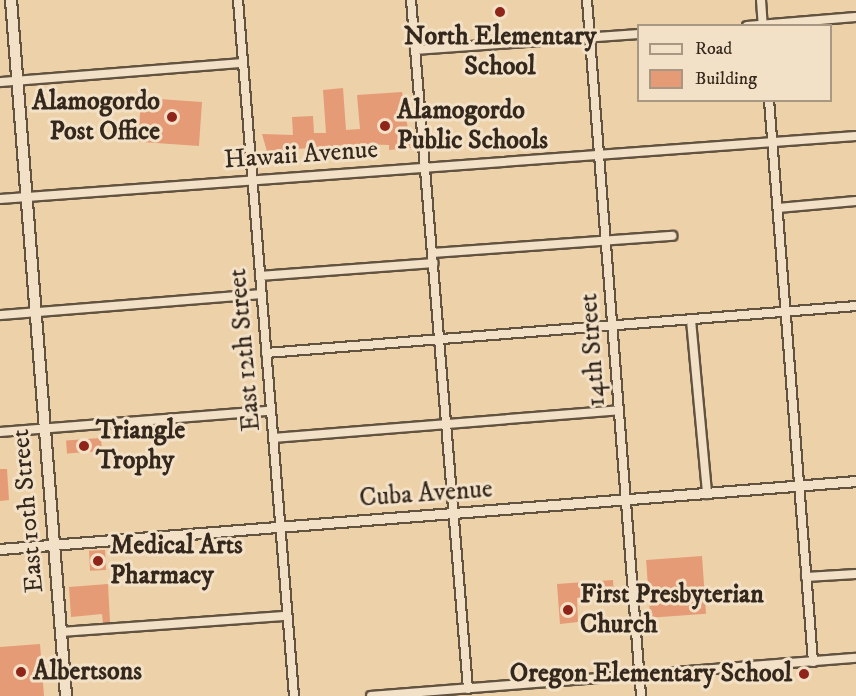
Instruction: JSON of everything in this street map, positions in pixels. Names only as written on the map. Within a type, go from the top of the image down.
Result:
[{"type":"main road","name":"East 10th Street","points":[[11,0],[66,696]]},
{"type":"street","name":"East 12th Street","points":[[238,0],[269,411],[294,696]]},
{"type":"street","points":[[411,0],[468,689]]},
{"type":"street","name":"14th Street","points":[[587,0],[641,696]]},
{"type":"street","points":[[761,0],[763,24]]},
{"type":"street","points":[[775,24],[856,17]]},
{"type":"street","points":[[416,50],[637,34]]},
{"type":"street","points":[[0,82],[242,63]]},
{"type":"street","points":[[769,102],[813,662]]},
{"type":"street","name":"Hawaii Avenue","points":[[0,199],[856,136]]},
{"type":"street","points":[[778,208],[856,201]]},
{"type":"street","points":[[433,253],[672,236]]},
{"type":"street","points":[[260,276],[434,263]]},
{"type":"street","points":[[0,315],[261,294]]},
{"type":"street","points":[[266,353],[856,306]]},
{"type":"street","points":[[691,320],[707,494]]},
{"type":"street","points":[[273,438],[619,410]]},
{"type":"street","points":[[0,432],[269,411]]},
{"type":"street","name":"Cuba Avenue","points":[[0,549],[856,481]]},
{"type":"street","points":[[806,577],[856,574]]},
{"type":"street","points":[[61,632],[286,616]]},
{"type":"street","points":[[371,696],[856,658]]},
{"type":"building","name":"Alamogordo Public Schools","points":[[343,88],[346,130],[360,129],[357,95],[402,92],[411,148],[389,150],[389,145],[361,144],[284,150],[285,161],[270,162],[262,134],[293,135],[292,117],[313,116],[314,133],[326,133],[323,90]]},
{"type":"building","name":"Alamogordo Post Office","points":[[141,98],[202,102],[199,146],[138,142]]},
{"type":"building","name":"Triangle Trophy","points":[[101,438],[102,451],[67,453],[66,440]]},
{"type":"building","points":[[0,469],[7,469],[9,500],[0,501]]},
{"type":"building","name":"Medical Arts Pharmacy","points":[[105,550],[106,570],[90,571],[89,551]]},
{"type":"building","points":[[702,556],[706,614],[650,618],[646,560]]},
{"type":"building","name":"First Presbyterian Church","points":[[613,580],[614,595],[577,598],[578,622],[560,624],[557,584]]},
{"type":"building","points":[[108,584],[110,622],[103,623],[102,614],[71,617],[69,587]]},
{"type":"building","name":"Albertsons","points":[[40,644],[44,696],[0,696],[0,647]]},
{"type":"place","name":"North Elementary School","points":[[500,12]]},
{"type":"place","name":"Alamogordo Post Office","points":[[172,117]]},
{"type":"place","name":"Alamogordo Public Schools","points":[[385,126]]},
{"type":"place","name":"Triangle Trophy","points":[[84,446]]},
{"type":"place","name":"Medical Arts Pharmacy","points":[[98,561]]},
{"type":"place","name":"First Presbyterian Church","points":[[568,610]]},
{"type":"place","name":"Albertsons","points":[[21,672]]},
{"type":"place","name":"Oregon Elementary School","points":[[804,674]]}]
